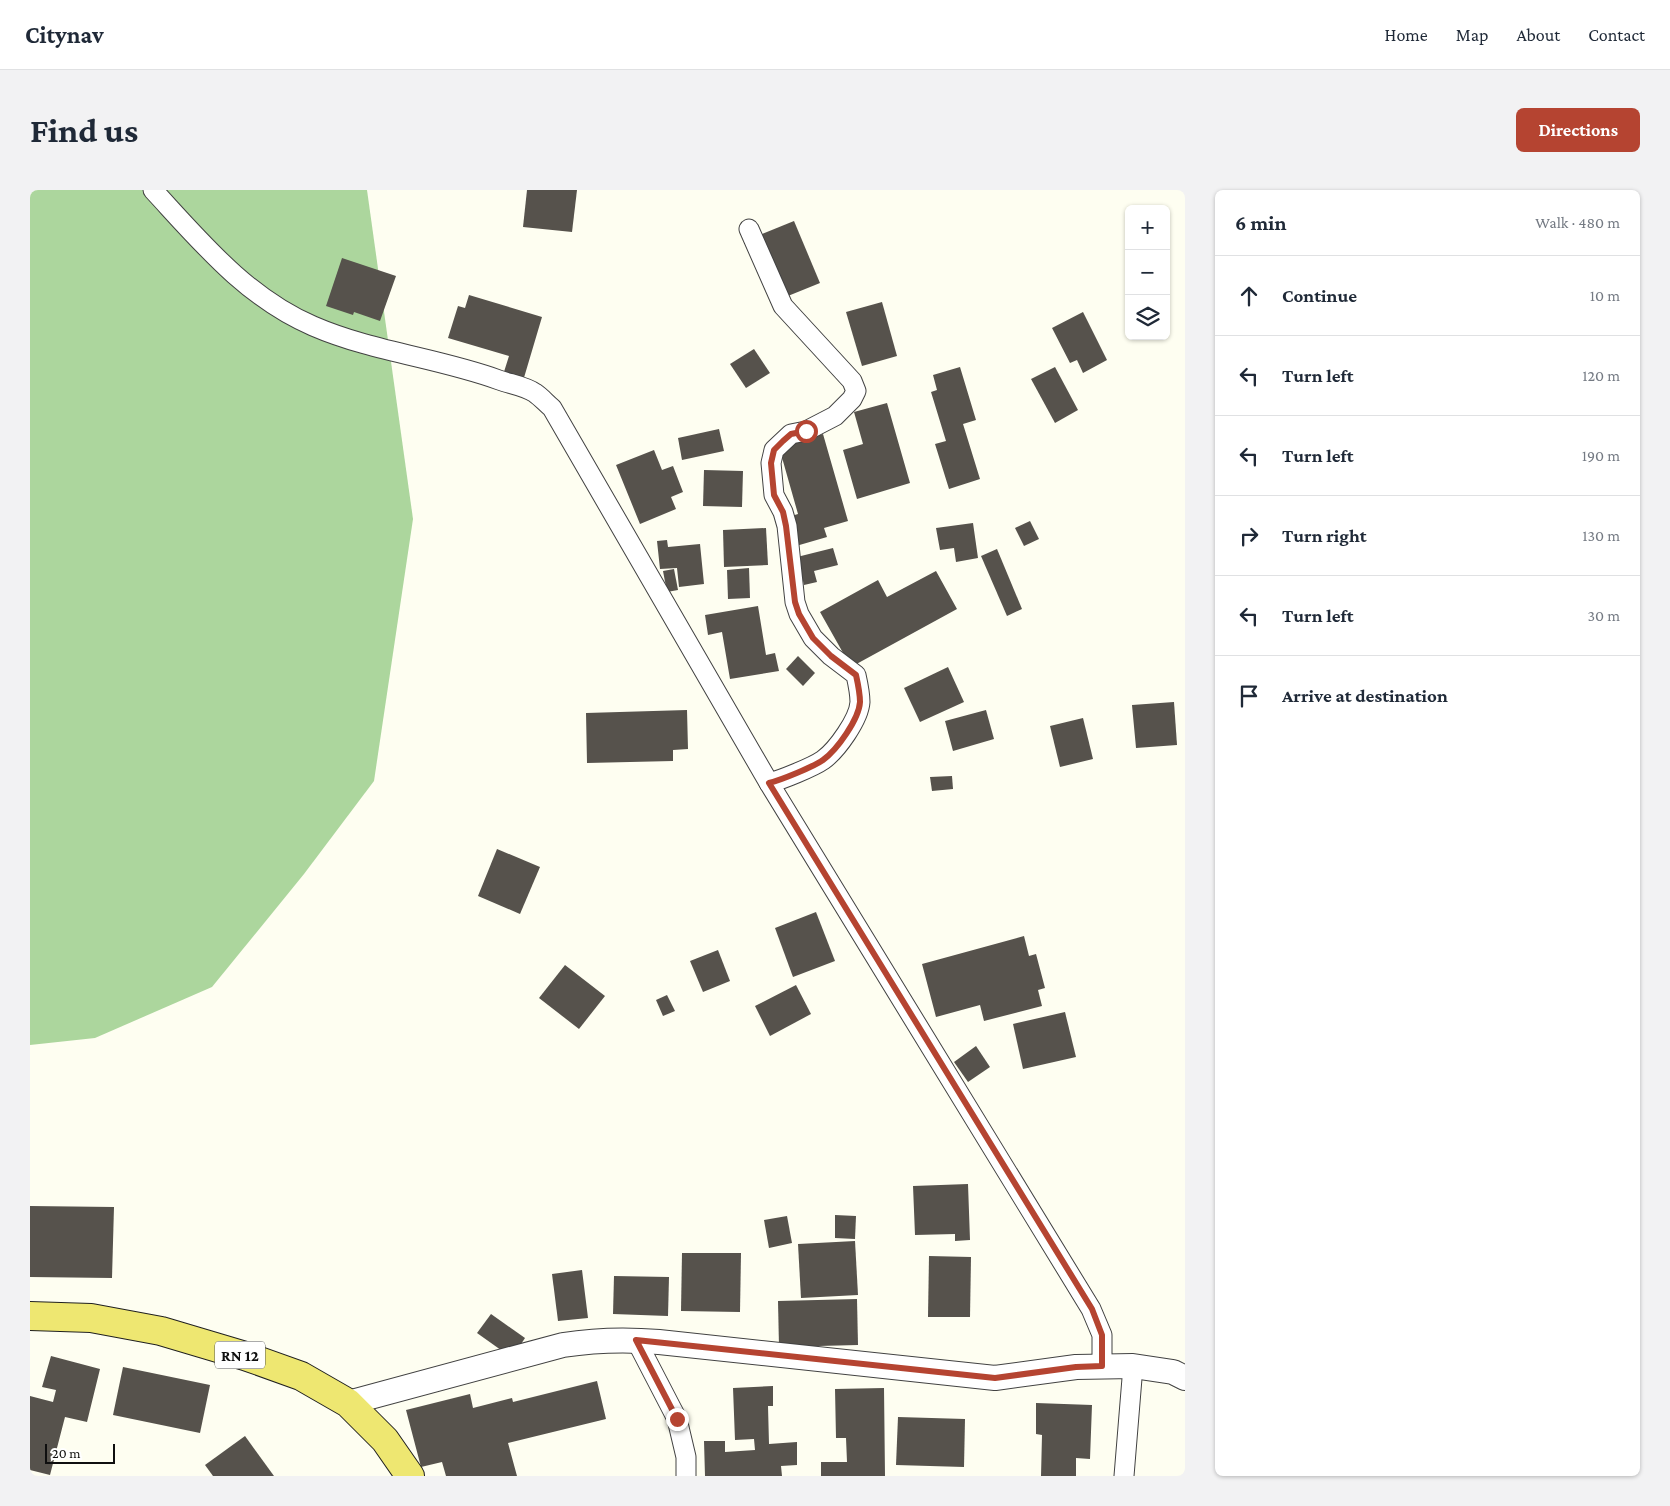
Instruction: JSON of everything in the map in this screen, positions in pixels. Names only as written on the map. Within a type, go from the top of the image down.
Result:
[{"type":"main road","name":"RN 12","points":[[30,1316],[91,1318],[161,1331],[245,1356],[301,1376],[348,1403],[385,1440],[410,1476]]},
{"type":"street","points":[[153,190],[214,257],[243,284],[313,326],[351,339],[481,373],[534,392],[552,408],[769,783],[1092,1309],[1102,1335],[1102,1366]]},
{"type":"street","points":[[749,229],[783,306],[852,381],[856,391],[852,399],[835,416],[806,431],[791,434],[774,450],[771,463],[771,479],[774,495],[783,512],[786,526],[795,602],[799,614],[813,638],[831,656],[856,675],[860,703],[844,737],[822,760],[778,781],[769,783]]},
{"type":"street","points":[[348,1403],[562,1345],[594,1340],[636,1340],[995,1378],[1076,1367],[1102,1366],[1133,1366],[1173,1372],[1185,1378]]},
{"type":"street","points":[[636,1340],[677,1419],[686,1457],[686,1476]]},
{"type":"street","points":[[1124,1476],[1133,1366]]},
{"type":"green space","points":[[30,190],[367,190],[413,519],[374,781],[304,874],[212,987],[95,1038],[30,1045]]},
{"type":"building","points":[[527,190],[577,190],[572,232],[523,227]]},
{"type":"building","points":[[794,221],[820,283],[783,298],[757,236]]},
{"type":"building","points":[[342,258],[396,276],[380,321],[354,312],[353,315],[326,306]]},
{"type":"building","points":[[469,295],[542,317],[523,381],[503,375],[509,356],[448,338],[458,306],[465,308]]},
{"type":"building","points":[[882,302],[897,356],[862,366],[846,312]]},
{"type":"building","points":[[1083,312],[1107,360],[1083,373],[1077,360],[1070,363],[1052,328]]},
{"type":"building","points":[[754,349],[770,373],[746,388],[730,364]]},
{"type":"building","points":[[960,367],[976,420],[963,424],[980,479],[949,489],[935,444],[946,441],[931,392],[937,390],[933,375]]},
{"type":"building","points":[[1055,367],[1078,410],[1055,423],[1031,379]]},
{"type":"building","points":[[887,403],[910,483],[857,499],[843,450],[863,444],[854,412]]},
{"type":"building","points":[[719,429],[724,451],[682,460],[678,438]]},
{"type":"building","points":[[823,434],[848,521],[824,528],[827,537],[796,546],[788,517],[798,514],[779,447]]},
{"type":"building","points":[[654,450],[662,470],[673,466],[683,492],[671,497],[676,509],[640,524],[616,465]]},
{"type":"building","points":[[704,470],[743,471],[742,507],[703,506]]},
{"type":"building","points":[[1030,521],[1039,539],[1024,546],[1015,528]]},
{"type":"building","points":[[973,523],[978,558],[956,562],[954,548],[940,550],[936,528]]},
{"type":"building","points":[[766,528],[768,565],[724,567],[723,530]]},
{"type":"building","points":[[667,540],[668,547],[700,544],[704,584],[679,587],[677,568],[660,569],[657,541]]},
{"type":"building","points":[[833,548],[838,565],[814,571],[817,582],[804,585],[797,557]]},
{"type":"building","points":[[997,549],[1022,609],[1007,616],[981,556]]},
{"type":"building","points":[[749,568],[750,598],[728,599],[727,570]]},
{"type":"building","points":[[674,569],[678,590],[667,592],[663,571]]},
{"type":"building","points":[[936,571],[957,609],[851,667],[820,612],[878,580],[887,597]]},
{"type":"building","points":[[758,606],[766,655],[775,653],[779,671],[730,679],[722,632],[708,635],[705,615]]},
{"type":"building","points":[[798,656],[815,673],[803,686],[786,669]]},
{"type":"building","points":[[948,667],[964,702],[920,722],[904,688]]},
{"type":"building","points":[[1174,702],[1177,745],[1136,748],[1132,705]]},
{"type":"building","points":[[687,710],[688,749],[673,750],[673,761],[587,763],[586,713]]},
{"type":"building","points":[[986,710],[994,739],[953,751],[945,721]]},
{"type":"building","points":[[1083,718],[1093,759],[1060,767],[1050,726]]},
{"type":"building","points":[[952,776],[953,789],[932,791],[930,777]]},
{"type":"building","points":[[497,849],[540,867],[520,914],[478,896]]},
{"type":"building","points":[[816,912],[835,961],[793,977],[775,928]]},
{"type":"building","points":[[1024,936],[1029,956],[1036,954],[1045,988],[1038,990],[1042,1006],[984,1021],[980,1005],[936,1017],[922,964]]},
{"type":"building","points":[[718,950],[730,981],[703,992],[690,961]]},
{"type":"building","points":[[565,965],[605,996],[579,1029],[539,998]]},
{"type":"building","points":[[796,985],[811,1014],[770,1036],[755,1006]]},
{"type":"building","points":[[667,995],[675,1011],[663,1016],[656,1000]]},
{"type":"building","points":[[1065,1012],[1076,1057],[1023,1069],[1013,1024]]},
{"type":"building","points":[[976,1046],[990,1067],[968,1082],[954,1062]]},
{"type":"building","points":[[968,1184],[970,1240],[955,1241],[955,1234],[915,1235],[913,1186]]},
{"type":"building","points":[[30,1206],[114,1207],[112,1278],[30,1277]]},
{"type":"building","points":[[835,1215],[856,1216],[855,1239],[835,1238]]},
{"type":"building","points":[[787,1216],[792,1243],[769,1248],[764,1220]]},
{"type":"building","points":[[855,1241],[858,1295],[801,1298],[798,1244]]},
{"type":"building","points":[[682,1253],[741,1253],[740,1312],[681,1311]]},
{"type":"building","points":[[929,1256],[971,1257],[970,1317],[928,1317]]},
{"type":"building","points":[[582,1270],[588,1318],[558,1321],[552,1274]]},
{"type":"building","points":[[614,1276],[669,1277],[668,1316],[613,1314]]},
{"type":"building","points":[[857,1299],[858,1345],[779,1347],[778,1301]]},
{"type":"building","points":[[491,1314],[525,1338],[512,1358],[477,1333]]},
{"type":"building","points":[[51,1356],[100,1369],[87,1422],[65,1417],[50,1475],[30,1470],[30,1396],[53,1402],[56,1390],[42,1387]]},
{"type":"building","points":[[123,1367],[210,1385],[200,1433],[113,1415]]},
{"type":"building","points":[[597,1381],[606,1419],[508,1443],[517,1476],[446,1476],[442,1462],[421,1467],[406,1410],[470,1394],[473,1408],[512,1398],[513,1402]]},
{"type":"building","points":[[773,1386],[773,1406],[768,1406],[769,1444],[797,1442],[797,1465],[781,1466],[782,1476],[705,1476],[704,1441],[725,1441],[725,1452],[755,1450],[754,1439],[735,1440],[733,1388]]},
{"type":"building","points":[[884,1388],[885,1476],[821,1476],[821,1462],[847,1462],[846,1438],[836,1438],[835,1389]]},
{"type":"building","points":[[1036,1403],[1092,1405],[1090,1459],[1076,1458],[1076,1476],[1041,1476],[1042,1435],[1036,1434]]},
{"type":"building","points":[[898,1417],[965,1419],[964,1467],[896,1465]]},
{"type":"building","points":[[245,1436],[274,1476],[213,1476],[205,1465]]},
{"type":"route","points":[[677,1419],[636,1340],[995,1378],[1076,1367],[1102,1366],[1102,1335],[1092,1309],[769,783],[778,781],[822,760],[844,737],[860,703],[856,675],[848,667],[831,656],[813,638],[799,614],[795,602],[790,549],[783,512],[774,495],[771,463],[774,450],[791,434],[806,431]]}]
